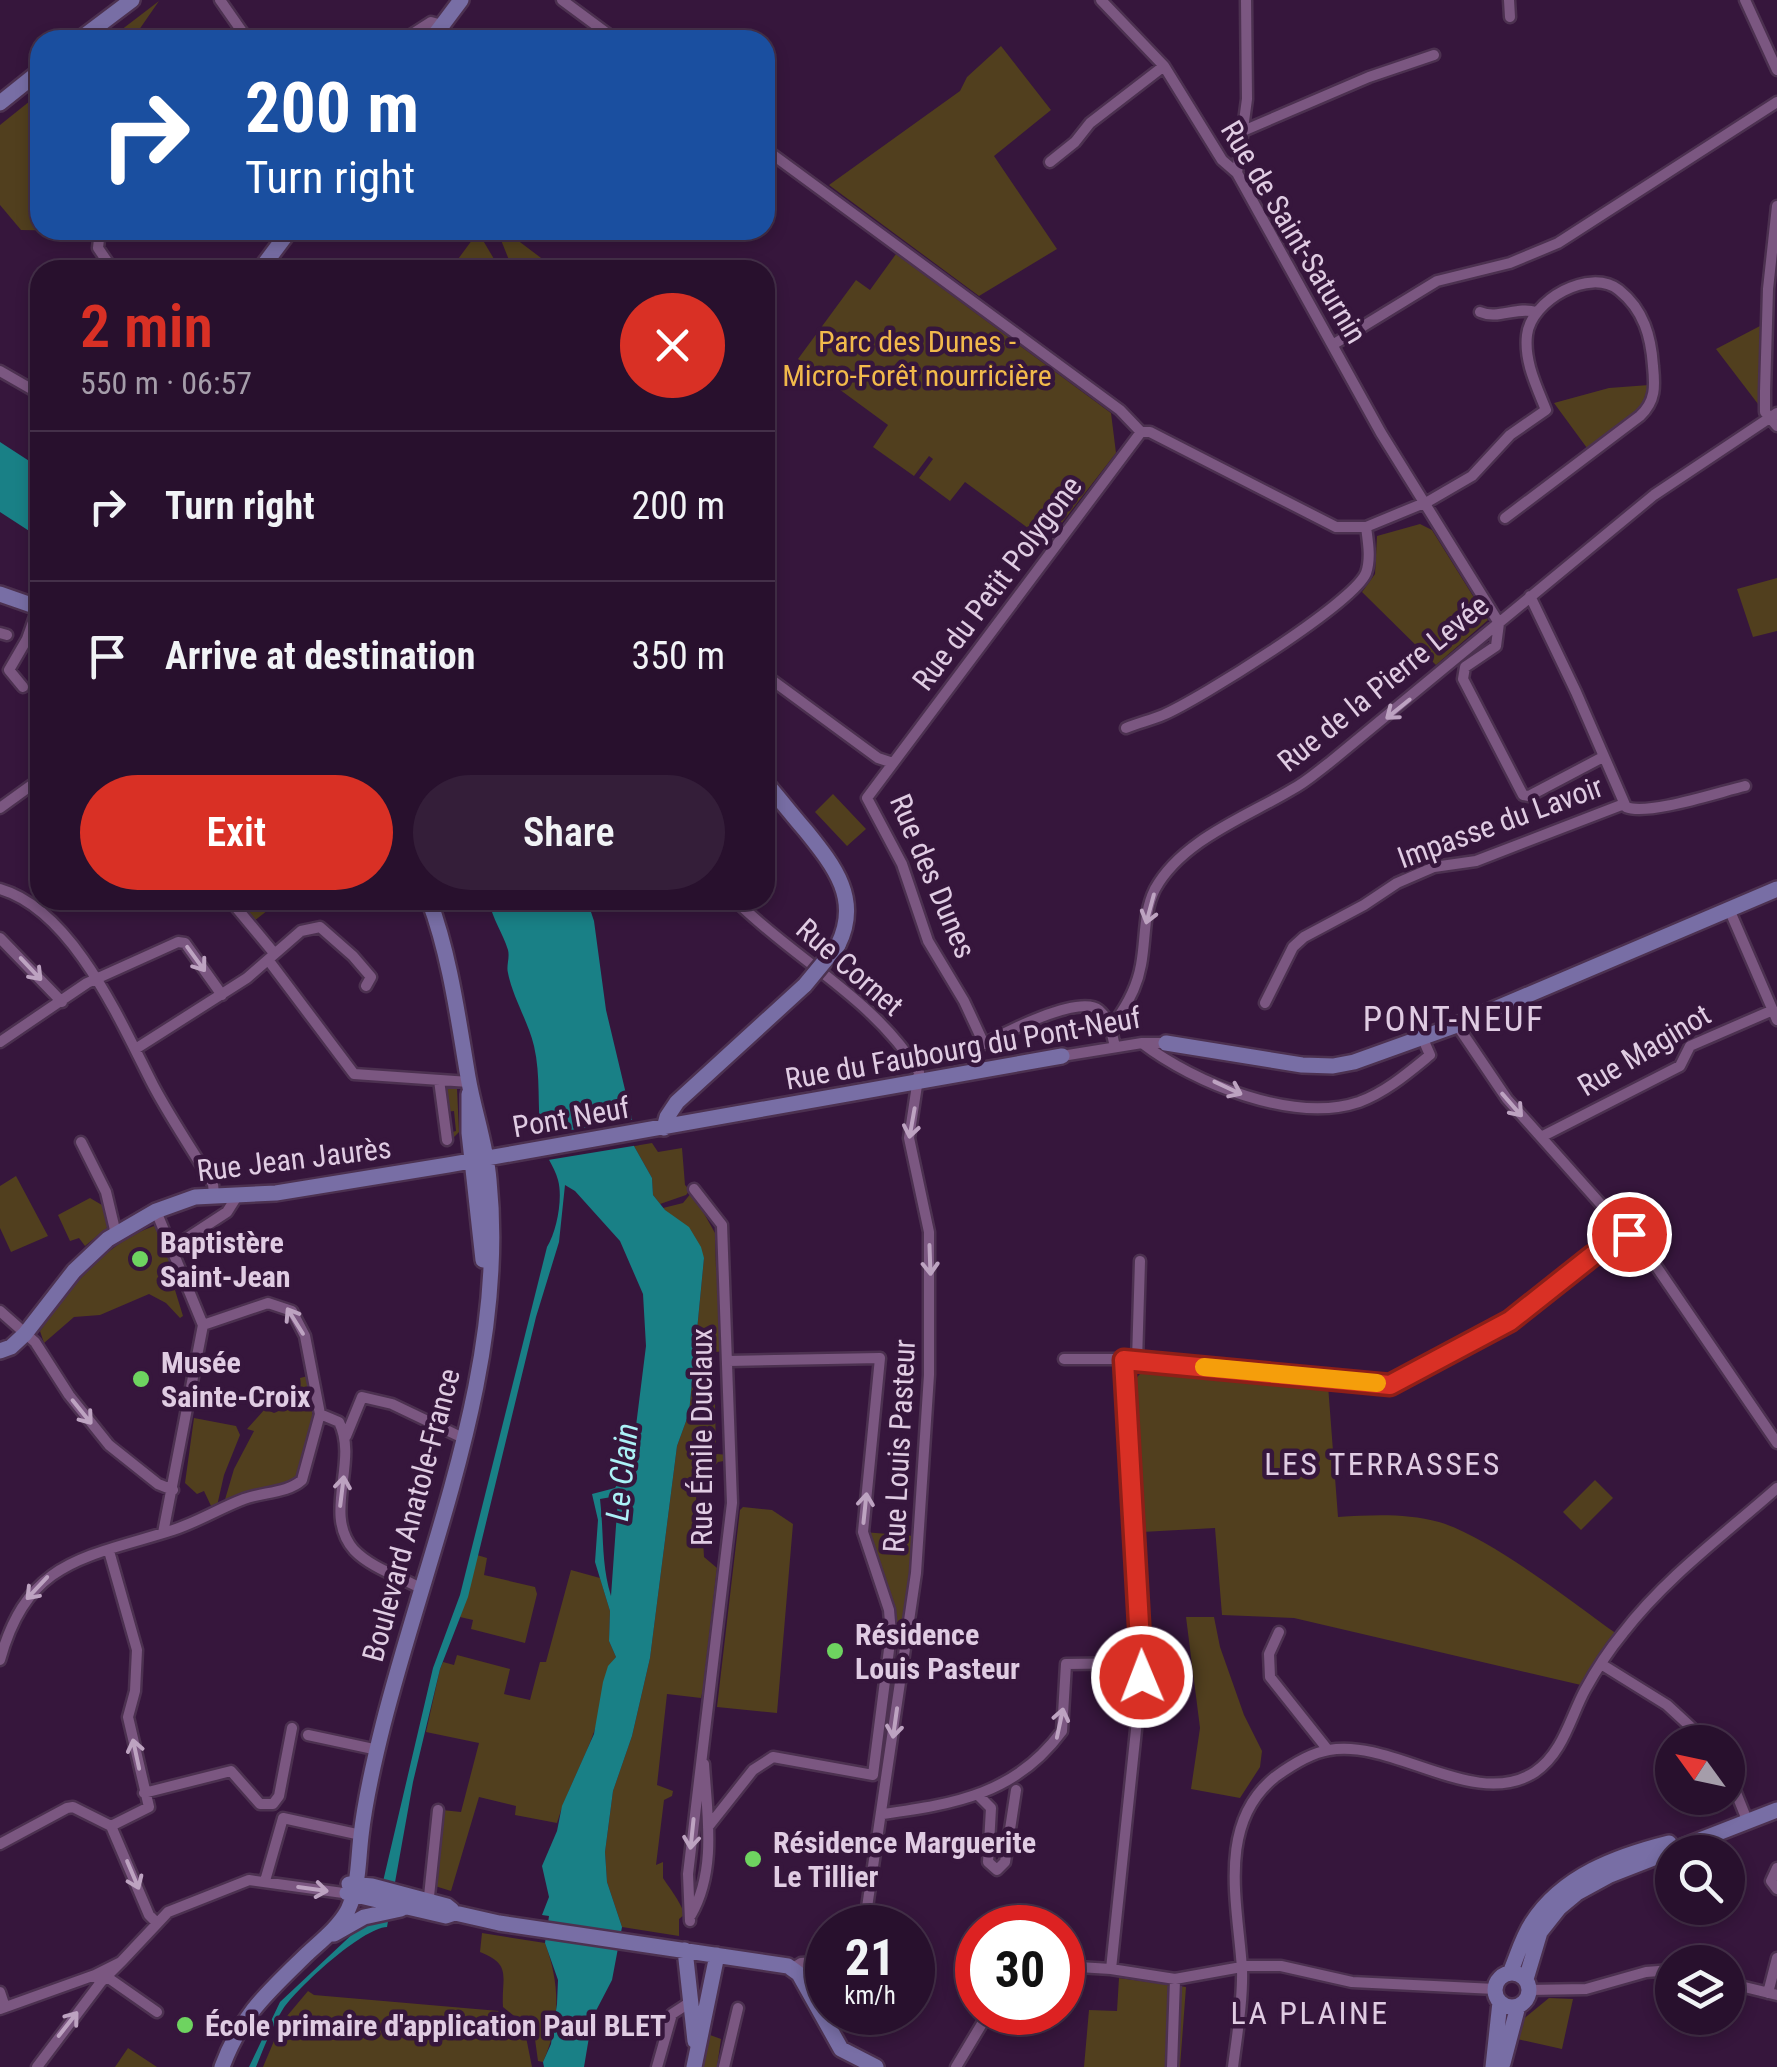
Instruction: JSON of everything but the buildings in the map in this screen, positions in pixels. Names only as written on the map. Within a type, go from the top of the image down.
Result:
[{"type":"street","points":[[78,30],[116,0]]},
{"type":"street","points":[[92,30],[132,0]]},
{"type":"street","points":[[220,0],[241,30]]},
{"type":"street","points":[[438,30],[460,0]]},
{"type":"street","points":[[562,0],[602,30]]},
{"type":"street","name":"Rue de Saint-Saturnin","points":[[1101,0],[1164,66],[1222,160],[1237,173],[1370,413],[1499,623]]},
{"type":"street","points":[[1237,173],[1247,86],[1246,0]]},
{"type":"street","points":[[1510,0],[1510,17]]},
{"type":"street","points":[[1745,0],[1777,70]]},
{"type":"street","points":[[419,30],[431,22],[442,25]]},
{"type":"street","points":[[1243,131],[1434,55]]},
{"type":"street","points":[[1050,162],[1090,124],[1164,66]]},
{"type":"street","points":[[0,92],[30,68]]},
{"type":"street","points":[[0,103],[30,79]]},
{"type":"street","points":[[1334,344],[1437,281],[1520,260],[1558,242],[1777,102]]},
{"type":"street","points":[[775,156],[1050,357],[1129,417],[1141,432],[1150,432],[1324,523],[1346,529],[1366,527],[1424,504],[1472,476],[1510,436],[1546,410],[1527,356],[1527,334],[1536,312],[1573,288],[1601,283],[1618,289],[1650,333],[1654,391],[1650,404],[1640,416],[1505,518]]},
{"type":"street","points":[[1775,419],[1765,411],[1766,338],[1777,206]]},
{"type":"street","points":[[1480,312],[1489,316],[1536,312]]},
{"type":"street","points":[[0,371],[30,388]]},
{"type":"street","name":"Rue de la Pierre Levée","points":[[1111,1027],[1137,980],[1148,910],[1164,876],[1209,836],[1295,788],[1329,764],[1664,487],[1775,419]]},
{"type":"street","name":"Rue du Petit Polygone","points":[[893,764],[1141,432]]},
{"type":"street","points":[[1126,728],[1160,716],[1221,683],[1300,632],[1355,587],[1367,566],[1366,527]]},
{"type":"street","points":[[0,594],[30,605]]},
{"type":"street","points":[[1530,596],[1624,804]]},
{"type":"street","points":[[1499,623],[1496,646],[1466,667],[1463,678],[1523,794],[1529,796],[1604,757]]},
{"type":"street","points":[[22,687],[9,670],[30,627]]},
{"type":"street","points":[[24,639],[30,641]]},
{"type":"street","points":[[775,682],[878,758],[893,764]]},
{"type":"street","name":"Rue des Dunes","points":[[893,764],[867,798],[902,864],[928,941],[984,1044],[1047,1015],[1089,1006],[1100,1010],[1111,1027]]},
{"type":"street","name":"Impasse du Lavoir","points":[[1265,1003],[1294,947],[1304,937],[1434,867],[1476,860],[1624,804],[1634,810],[1744,786]]},
{"type":"street","points":[[0,808],[30,787]]},
{"type":"street","points":[[657,1130],[670,1110],[805,985],[838,945],[846,918],[843,883],[834,865],[775,794]]},
{"type":"street","name":"Rue du Faubourg du Pont-Neuf","points":[[657,1130],[1142,1043],[1166,1042],[1318,1066],[1354,1062],[1423,1038],[1777,889]]},
{"type":"street","points":[[0,890],[30,904]]},
{"type":"street","points":[[1729,909],[1775,1015]]},
{"type":"street","points":[[35,910],[98,978],[153,1086],[213,1184],[214,1194]]},
{"type":"street","points":[[237,910],[354,1074],[469,1084]]},
{"type":"street","name":"Boulevard Anatole-France","points":[[359,1893],[361,1835],[378,1750],[463,1438],[484,1344],[488,1292],[479,1160],[468,1114],[469,1084],[446,959],[432,910]]},
{"type":"street","name":"Rue Cornet","points":[[746,910],[866,1006],[917,1068],[918,1082]]},
{"type":"street","points":[[137,1048],[222,995],[301,931],[320,926],[367,971],[371,977],[366,986]]},
{"type":"street","points":[[0,938],[62,1002]]},
{"type":"street","points":[[0,1042],[98,978],[182,942],[222,995]]},
{"type":"street","name":"Rue Maginot","points":[[1541,1138],[1680,1066],[1690,1046],[1775,1015]]},
{"type":"street","points":[[1457,1024],[1494,1083],[1656,1266],[1777,1443]]},
{"type":"street","points":[[1111,1027],[1114,1047]]},
{"type":"street","points":[[1142,1043],[1158,1056],[1247,1097],[1290,1108],[1316,1109],[1364,1100],[1390,1086],[1430,1056],[1423,1038]]},
{"type":"street","points":[[439,1080],[446,1140]]},
{"type":"street","name":"Rue Louis Pasteur","points":[[868,1905],[916,1573],[931,1350],[929,1232],[908,1138],[918,1082]]},
{"type":"street","points":[[684,1123],[683,1106],[694,1086]]},
{"type":"street","name":"Pont Neuf","points":[[479,1160],[657,1130]]},
{"type":"street","points":[[81,1142],[106,1192],[116,1234]]},
{"type":"street","name":"Rue Jean Jaurès","points":[[0,1351],[25,1334],[74,1271],[116,1234],[156,1211],[194,1197],[276,1193],[479,1160]]},
{"type":"street","name":"Rue Émile Duclaux","points":[[694,1189],[722,1225],[732,1503],[688,1874],[690,1918],[700,1898],[707,1858],[703,1754]]},
{"type":"street","points":[[172,1248],[227,1212],[240,1193]]},
{"type":"street","points":[[156,1211],[202,1325],[163,1533]]},
{"type":"street","points":[[1064,1359],[1137,1361],[1390,1385],[1510,1321],[1592,1256],[1629,1234]]},
{"type":"street","points":[[1137,1361],[1140,1260]]},
{"type":"street","points":[[0,1660],[22,1605],[33,1590],[72,1560],[163,1533],[247,1498],[299,1484],[320,1414],[305,1336],[289,1308],[268,1303],[202,1325]]},
{"type":"street","points":[[0,1311],[35,1342],[69,1395],[109,1445],[158,1484],[173,1490]]},
{"type":"street","points":[[708,1827],[753,1770],[773,1757],[872,1775],[890,1634],[889,1610],[862,1532],[880,1358],[728,1360]]},
{"type":"street","points":[[1111,1969],[1143,1663],[1124,1360]]},
{"type":"street","points":[[422,1589],[371,1562],[354,1549],[344,1534],[340,1513],[346,1436],[362,1397],[392,1404],[463,1438]]},
{"type":"street","points":[[320,1414],[339,1422],[346,1436]]},
{"type":"street","points":[[1234,2067],[1241,1967],[1235,1860],[1240,1828],[1258,1794],[1271,1780],[1328,1750],[1370,1752],[1486,1782],[1520,1780],[1553,1758],[1586,1687],[1646,1606],[1720,1535],[1777,1488]]},
{"type":"street","points":[[109,1551],[137,1650],[135,1691],[128,1717],[149,1807],[111,1826]]},
{"type":"street","points":[[1280,1632],[1270,1648],[1270,1677],[1328,1750]]},
{"type":"street","points":[[884,1814],[984,1794],[1031,1762],[1062,1732],[1066,1664],[1143,1663]]},
{"type":"street","points":[[1602,1664],[1667,1705],[1688,1725]]},
{"type":"street","points":[[144,1793],[220,1773],[235,1773],[260,1804],[273,1804],[279,1796],[292,1728]]},
{"type":"street","points":[[308,1735],[378,1750]]},
{"type":"street","points":[[984,1794],[991,1808],[988,1862],[997,1870],[1006,1862],[1016,1790]]},
{"type":"street","points":[[0,1844],[67,1808],[111,1826],[156,1923]]},
{"type":"street","points":[[428,1906],[438,1810]]},
{"type":"street","points":[[1085,1967],[1175,1979],[1241,1967],[1282,1966],[1370,1983],[1497,1996],[1506,2006],[1518,2006],[1526,2000],[1540,1932],[1577,1892],[1610,1875],[1777,1810]]},
{"type":"street","points":[[1745,1815],[1747,1820]]},
{"type":"street","points":[[266,1881],[283,1818],[361,1835]]},
{"type":"street","points":[[1493,2067],[1500,1978],[1510,1973],[1531,1925],[1549,1901],[1573,1881],[1614,1861],[1722,1830]]},
{"type":"street","points":[[1777,1868],[1771,1881],[1777,1889]]},
{"type":"street","points":[[56,2067],[40,2063],[101,1978],[122,1962],[156,1923],[168,1912],[249,1880],[359,1893],[428,1906],[446,1916],[451,1910],[543,1929],[793,1968],[805,1963]]},
{"type":"street","points":[[222,2067],[241,2022],[344,1916],[359,1893]]},
{"type":"street","points":[[303,1958],[348,1926],[359,1893]]},
{"type":"street","points":[[685,1950],[699,2004]]},
{"type":"street","points":[[695,2061],[699,2004],[717,1954]]},
{"type":"street","points":[[1745,1987],[1773,1994],[1777,1958]]},
{"type":"street","points":[[793,1968],[841,2050],[876,2067]]},
{"type":"street","points":[[1510,1973],[1528,1985],[1586,1990],[1655,1971]]},
{"type":"street","points":[[0,1992],[3,2008],[101,1978],[156,2012]]},
{"type":"street","points":[[1172,2067],[1175,1979]]},
{"type":"street","points":[[657,2067],[672,2014],[699,2004]]},
{"type":"street","points":[[1502,2067],[1518,2006]]},
{"type":"street","points":[[724,2067],[738,2008]]},
{"type":"street","points":[[956,2067],[975,2035]]},
{"type":"green space","points":[[159,1],[139,30],[121,30]]},
{"type":"green space","points":[[1001,46],[1051,110],[994,156],[1057,249],[979,296],[829,185],[960,91],[967,77]]},
{"type":"green space","points":[[30,101],[30,230],[21,230],[0,205],[0,125]]},
{"type":"green space","points":[[472,240],[483,240],[494,259],[494,260],[457,260]]},
{"type":"green space","points":[[501,240],[516,240],[544,260],[509,260]]},
{"type":"green space","name":"Parc des Dunes - Micro-Forêt nourricière","points":[[896,254],[1111,413],[1116,453],[1047,542],[965,482],[950,501],[919,478],[933,459],[929,456],[914,476],[873,447],[888,425],[798,359],[856,280],[870,290]]},
{"type":"green space","points":[[1760,326],[1758,404],[1716,349]]},
{"type":"green space","points":[[1649,385],[1641,407],[1587,448],[1554,403],[1609,388]]},
{"type":"green space","points":[[1420,524],[1432,530],[1488,620],[1436,665],[1362,592],[1375,574],[1377,536]]},
{"type":"green space","points":[[1777,578],[1777,631],[1753,637],[1737,589]]},
{"type":"green space","points":[[833,794],[866,829],[847,846],[815,812]]},
{"type":"green space","points":[[245,910],[268,910],[254,921]]},
{"type":"green space","points":[[449,1084],[457,1089],[459,1132],[450,1141],[449,1133],[456,1131],[454,1111],[445,1112],[443,1089]]},
{"type":"green space","points":[[652,1143],[658,1152],[682,1148],[685,1185],[690,1190],[686,1195],[660,1204],[653,1195],[652,1178],[634,1146]]},
{"type":"green space","points":[[16,1176],[48,1236],[11,1252],[0,1228],[0,1186]]},
{"type":"green space","points":[[692,1192],[715,1233],[716,1268],[726,1296],[728,1351],[714,1352],[716,1454],[730,1455],[730,1460],[718,1462],[706,1475],[697,1470],[695,1535],[703,1540],[704,1557],[717,1568],[703,1689],[701,1698],[667,1694],[657,1785],[673,1791],[664,1800],[656,1865],[663,1862],[663,1878],[685,1914],[679,1919],[679,1936],[622,1927],[607,1882],[605,1852],[613,1791],[632,1736],[650,1658],[677,1446],[689,1413],[704,1258],[663,1208],[683,1203]]},
{"type":"green space","points":[[90,1198],[107,1208],[111,1225],[85,1246],[79,1238],[70,1241],[58,1215]]},
{"type":"green space","points":[[154,1226],[159,1229],[178,1275],[179,1288],[175,1290],[183,1316],[180,1318],[166,1303],[149,1294],[100,1315],[74,1317],[44,1343],[40,1331],[89,1269],[119,1244]]},
{"type":"green space","points":[[1146,1367],[1328,1385],[1338,1517],[1414,1517],[1460,1530],[1530,1572],[1617,1634],[1581,1685],[1294,1618],[1222,1615],[1215,1528],[1142,1532],[1132,1383]]},
{"type":"green space","points":[[308,1376],[312,1430],[307,1457],[295,1482],[224,1503],[234,1469],[254,1431],[247,1429],[265,1409],[274,1413],[290,1404],[300,1390],[300,1378]]},
{"type":"green space","points":[[194,1418],[236,1426],[240,1435],[217,1506],[212,1508],[204,1491],[197,1494],[185,1483]]},
{"type":"green space","points":[[1595,1480],[1613,1498],[1581,1530],[1563,1512]]},
{"type":"green space","points":[[743,1507],[772,1510],[793,1524],[777,1713],[717,1707]]},
{"type":"green space","points":[[863,1532],[914,1536],[901,1635],[891,1634]]},
{"type":"green space","points":[[477,1555],[487,1558],[484,1575],[535,1587],[537,1594],[525,1643],[471,1629],[473,1620],[460,1617]]},
{"type":"green space","points":[[571,1570],[600,1578],[610,1611],[609,1641],[616,1657],[607,1673],[594,1733],[557,1823],[515,1815],[516,1806],[479,1797],[451,1891],[435,1886],[442,1810],[461,1812],[479,1743],[426,1732],[443,1662],[454,1665],[457,1655],[510,1669],[504,1694],[530,1700],[540,1662],[546,1662]]},
{"type":"green space","points":[[1186,1617],[1214,1617],[1220,1647],[1244,1715],[1262,1751],[1260,1767],[1240,1798],[1191,1789],[1200,1728]]},
{"type":"green space","points":[[482,1933],[545,1943],[554,1973],[556,2002],[553,2032],[543,2062],[538,2061],[534,2032],[503,2007],[503,1973],[497,1962],[480,1952]]},
{"type":"green space","points":[[1119,1978],[1186,1987],[1180,2067],[1084,2067],[1089,2010],[1117,2011]]},
{"type":"green space","points":[[308,1991],[314,1995],[499,2011],[526,2037],[532,2067],[263,2067],[282,2022]]},
{"type":"green space","points":[[1549,1998],[1573,1999],[1562,2049],[1517,2039],[1521,2021]]},
{"type":"green space","points":[[710,2035],[721,2039],[717,2067],[701,2067]]},
{"type":"green space","points":[[128,2048],[157,2067],[115,2067]]},
{"type":"shaded area","points":[[0,442],[30,462],[30,532],[0,512]]},
{"type":"shaded area","points":[[491,910],[590,910],[634,1146],[652,1178],[653,1195],[665,1210],[689,1227],[704,1258],[689,1413],[677,1446],[650,1658],[632,1736],[613,1791],[605,1852],[607,1882],[622,1927],[612,1980],[587,2028],[584,2067],[544,2067],[551,2044],[558,1980],[545,1943],[549,1916],[542,1915],[549,1897],[542,1866],[557,1831],[562,1806],[594,1734],[603,1682],[616,1657],[609,1641],[610,1611],[595,1562],[598,1520],[592,1494],[615,1488],[623,1476],[630,1474],[646,1346],[643,1294],[620,1241],[565,1185],[559,1242],[536,1317],[468,1597],[440,1669],[413,1782],[387,1927],[347,1948],[290,1999],[256,2067],[249,2067],[280,2002],[360,1927],[374,1920],[433,1668],[460,1595],[547,1247],[554,1232],[560,1196],[558,1180],[541,1137],[534,1046],[510,982],[508,950]],"holes":[[[617,1496],[618,1498],[611,1596],[600,1499]]]},
{"type":"pier","points":[[637,1119],[639,1145],[542,1161],[535,1136]]},
{"type":"slow traffic","points":[[1204,1367],[1377,1383]]},
{"type":"place","name":"Baptistère Saint-Jean","points":[[140,1259]]},
{"type":"place","name":"Musée Sainte-Croix","points":[[141,1379]]},
{"type":"place","name":"Résidence Louis Pasteur","points":[[835,1651]]},
{"type":"place","name":"Résidence Marguerite Le Tillier","points":[[753,1859]]},
{"type":"place","name":"École primaire d'application Paul BLET","points":[[185,2025]]},
{"type":"district","name":"PONT-NEUF","points":[[1454,1019]]},
{"type":"district","name":"LES TERRASSES","points":[[1383,1464]]},
{"type":"district","name":"LA PLAINE","points":[[1310,2013]]},
{"type":"route","points":[[1142,1677],[1124,1360],[1390,1385],[1510,1321],[1592,1256],[1629,1234]]},
{"type":"water label","name":"Le Clain","points":[[622,1472]]}]
